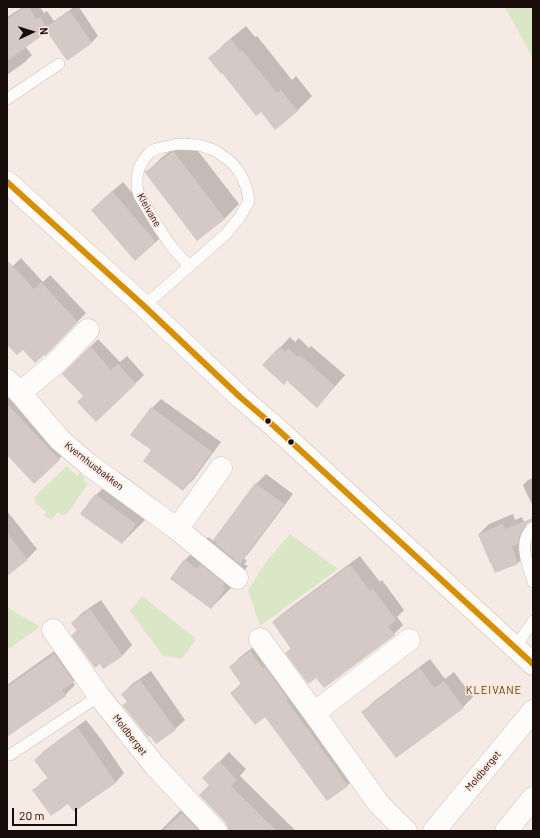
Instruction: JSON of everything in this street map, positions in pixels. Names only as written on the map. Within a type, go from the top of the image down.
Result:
[{"type":"street","points":[[7,182],[533,664]]},
{"type":"street","name":"Kvernhusbakken","points":[[88,330],[56,363],[13,387],[60,440],[88,464],[177,529],[237,578]]},
{"type":"street","points":[[177,529],[221,468]]},
{"type":"street","name":"Moldberget","points":[[54,630],[99,696],[155,766],[216,831]]},
{"type":"street","points":[[260,639],[379,804],[406,831]]},
{"type":"street","points":[[314,713],[409,640]]},
{"type":"street","name":"Moldberget","points":[[434,831],[533,711]]},
{"type":"street","points":[[506,831],[533,798]]},
{"type":"lane","points":[[7,99],[59,64]]},
{"type":"lane","name":"Kleivane","points":[[144,306],[226,234],[240,217],[249,201],[247,189],[242,177],[230,161],[214,150],[199,145],[177,144],[150,152],[139,168],[137,187],[139,195],[157,225],[171,246],[189,266]]},
{"type":"lane","points":[[533,528],[527,536],[525,544],[527,563],[533,582]]},
{"type":"lane","points":[[515,648],[533,621]]},
{"type":"lane","points":[[10,756],[99,696]]},
{"type":"green space","points":[[505,7],[533,7],[533,59]]},
{"type":"green space","points":[[67,466],[77,476],[80,472],[85,478],[84,481],[88,484],[67,514],[62,515],[58,512],[52,519],[43,516],[46,512],[35,502],[34,497]]},
{"type":"green space","points":[[290,534],[338,569],[260,626],[248,590],[268,559]]},
{"type":"green space","points":[[142,596],[195,638],[195,641],[182,659],[163,656],[130,611]]},
{"type":"green space","points":[[7,607],[40,627],[7,650]]},
{"type":"building","points":[[25,7],[29,7],[36,19],[40,17],[46,27],[70,11],[92,43],[67,61],[47,32],[7,61],[7,19]]},
{"type":"building","points":[[231,39],[240,51],[242,50],[277,93],[281,90],[298,111],[275,130],[261,112],[256,116],[222,73],[221,74],[208,58]]},
{"type":"building","points":[[174,152],[225,219],[197,241],[145,173]]},
{"type":"building","points":[[112,191],[156,242],[135,261],[91,210]]},
{"type":"building","points":[[7,260],[34,289],[41,282],[78,322],[45,356],[44,355],[35,363],[23,350],[17,355],[7,345]]},
{"type":"building","points":[[90,346],[111,370],[118,364],[136,384],[96,422],[77,402],[83,396],[62,374]]},
{"type":"building","points":[[279,347],[285,352],[288,348],[298,357],[300,355],[335,386],[317,408],[287,381],[284,385],[262,365]]},
{"type":"building","points":[[7,404],[60,460],[34,484],[7,455]]},
{"type":"building","points":[[151,407],[212,452],[183,491],[143,461],[151,450],[130,435]]},
{"type":"building","points":[[255,483],[284,504],[240,564],[213,540]]},
{"type":"building","points":[[95,494],[136,524],[122,544],[80,514]]},
{"type":"building","points":[[533,518],[533,521],[528,523],[522,530],[518,544],[512,546],[518,564],[495,573],[478,534],[503,524],[505,529]]},
{"type":"building","points":[[7,533],[28,560],[7,576]]},
{"type":"building","points":[[184,559],[197,569],[200,564],[225,584],[222,587],[225,589],[211,609],[170,579]]},
{"type":"building","points":[[350,565],[370,591],[373,589],[396,620],[388,626],[395,635],[324,688],[316,678],[308,684],[285,653],[291,649],[272,622]]},
{"type":"building","points":[[90,609],[123,656],[103,669],[100,664],[95,668],[71,635],[77,631],[71,623]]},
{"type":"building","points":[[250,651],[263,669],[265,667],[288,699],[286,700],[348,786],[327,801],[265,717],[255,725],[230,693],[241,684],[229,667]]},
{"type":"building","points":[[54,654],[74,682],[62,690],[66,696],[7,737],[7,687]]},
{"type":"building","points":[[420,668],[434,688],[444,681],[464,708],[396,758],[361,712]]},
{"type":"building","points":[[140,680],[176,730],[156,744],[150,736],[148,737],[122,705],[127,702],[121,694]]},
{"type":"building","points":[[77,727],[116,783],[74,812],[68,804],[51,816],[32,790],[48,779],[34,760]]},
{"type":"building","points":[[219,761],[237,780],[231,786],[277,831],[228,831],[225,822],[199,795],[209,785],[202,778]]},
{"type":"building","points":[[182,813],[199,831],[163,831]]},
{"type":"transit line","points":[[7,182],[533,664]]},
{"type":"district","name":"KLEIVANE","points":[[494,690]]}]
